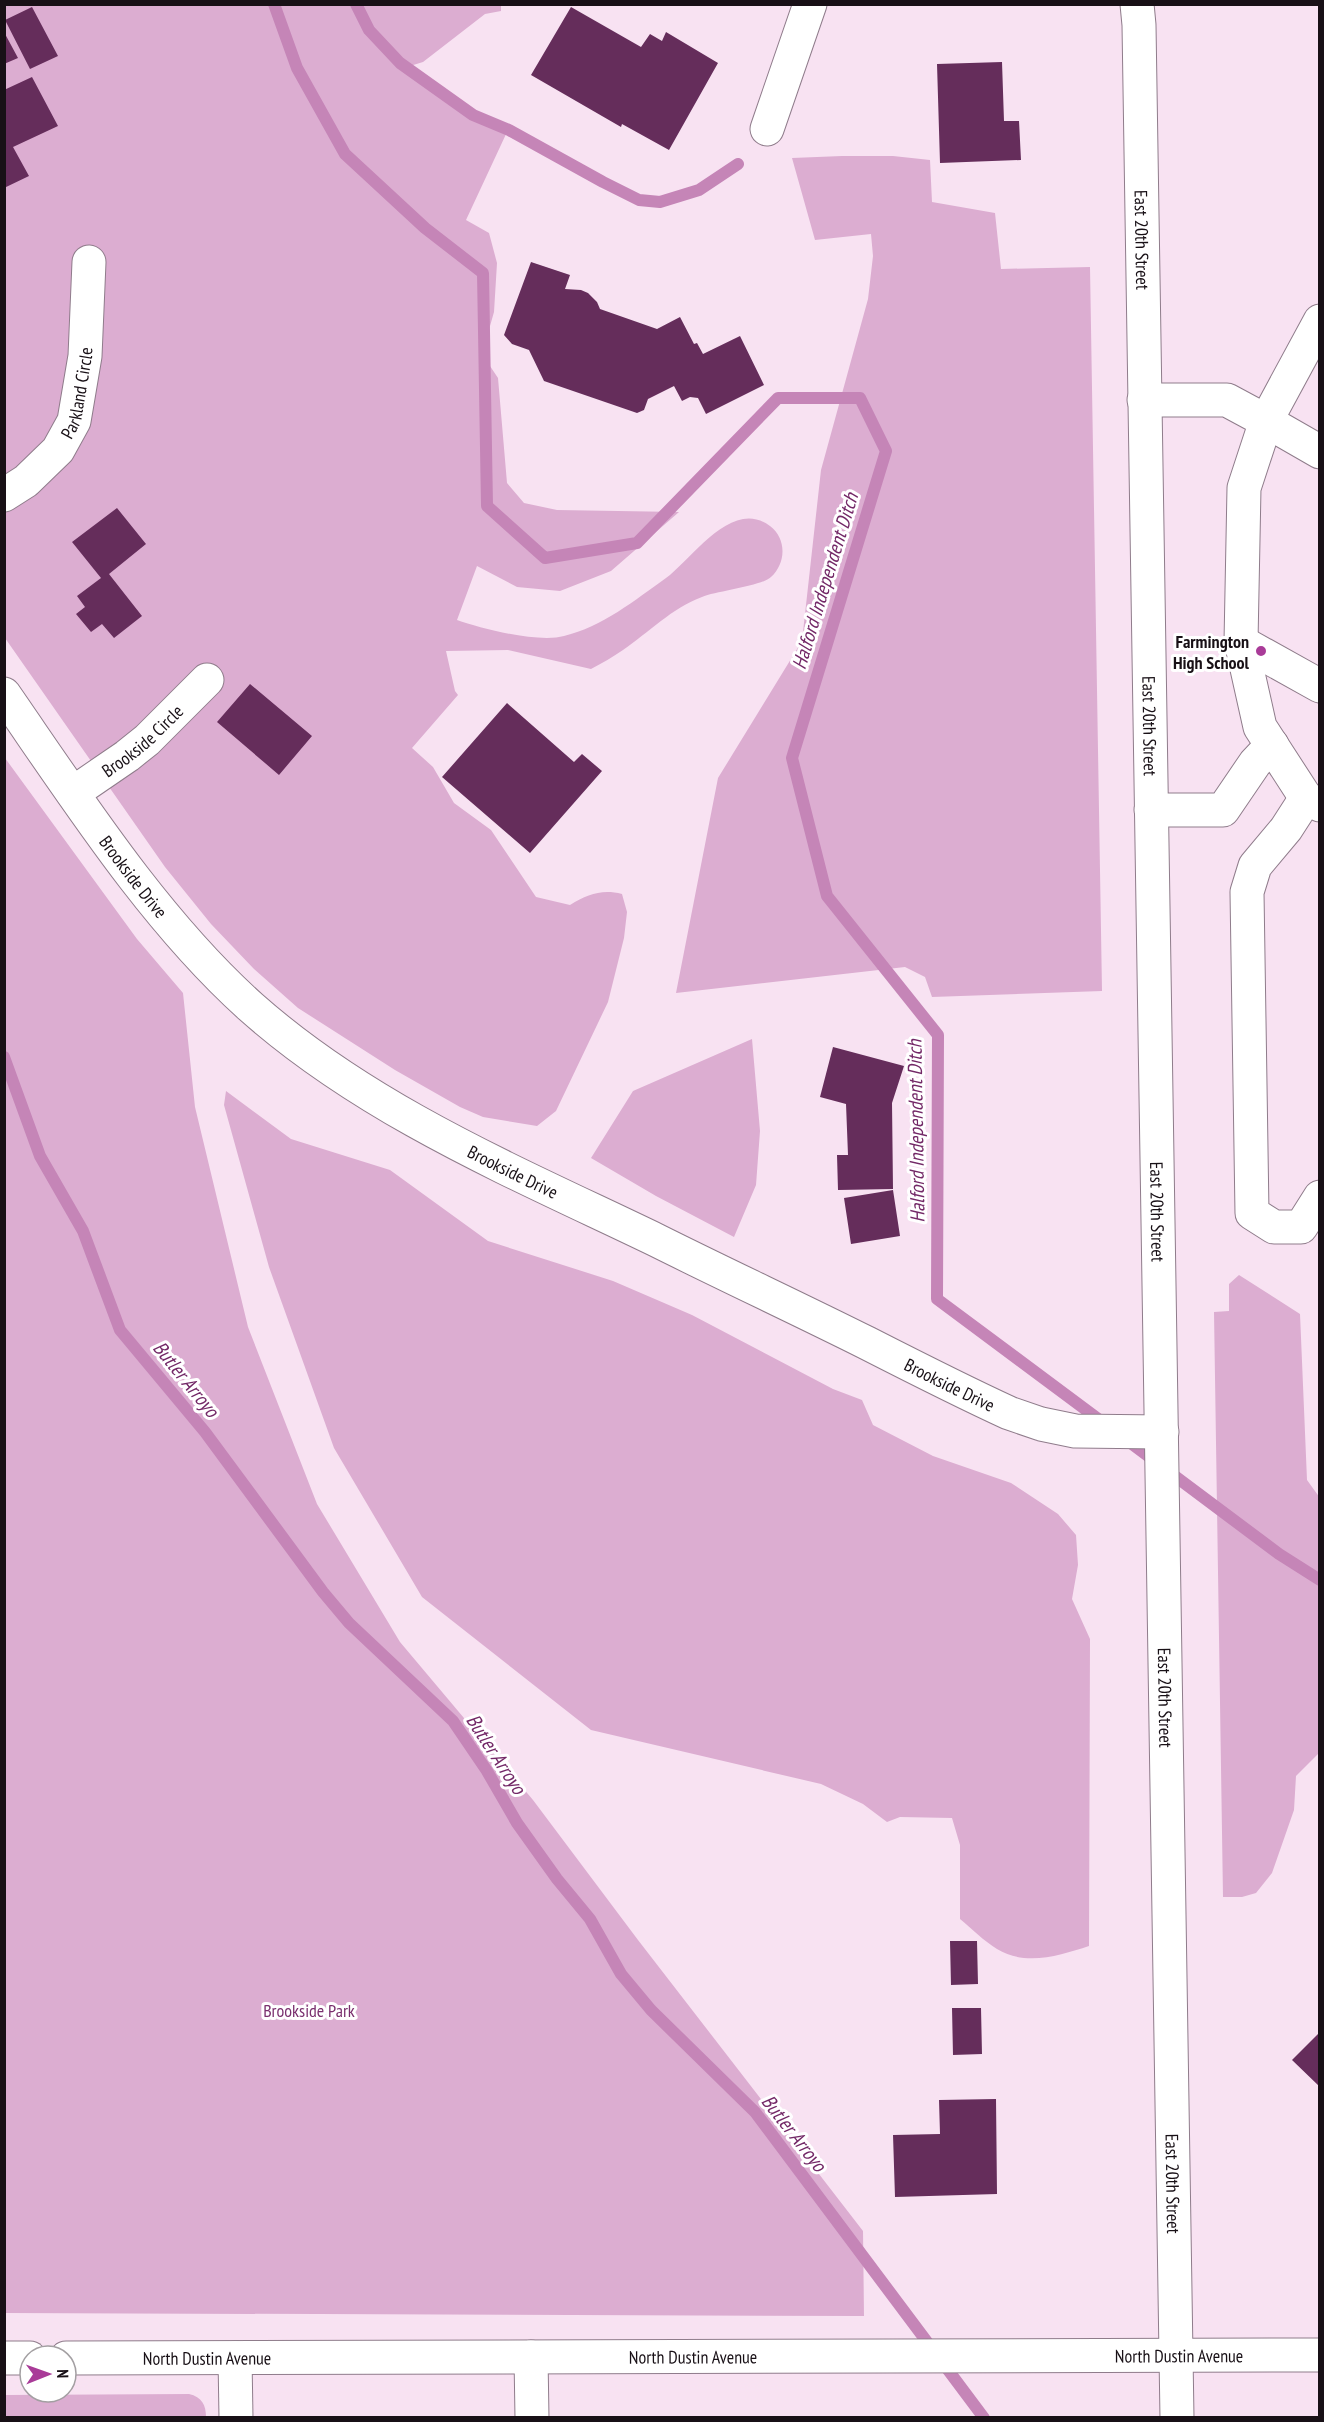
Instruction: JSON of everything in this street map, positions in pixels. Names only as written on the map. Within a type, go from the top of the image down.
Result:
[{"type":"main road","points":[[767,129],[810,4]]},
{"type":"main road","name":"East 20th Street","points":[[1137,4],[1177,2418]]},
{"type":"main road","name":"Parkland Circle","points":[[4,495],[26,482],[58,450],[74,421],[85,356],[89,262]]},
{"type":"main road","points":[[1317,1209],[1301,1227],[1274,1227],[1252,1213],[1247,892],[1255,866],[1286,829],[1313,802],[1260,727],[1241,642],[1244,488],[1266,421],[1320,321]]},
{"type":"main road","points":[[1144,400],[1227,400],[1320,452]]},
{"type":"main road","points":[[1241,642],[1320,686]]},
{"type":"main road","name":"Brookside Circle","points":[[73,794],[147,740],[207,680]]},
{"type":"main road","name":"Brookside Drive","points":[[4,694],[73,794],[147,894],[213,970],[249,1005],[295,1043],[378,1098],[521,1175],[1009,1413],[1041,1424],[1075,1431],[1162,1432]]},
{"type":"main road","points":[[1151,810],[1223,810],[1255,763],[1272,745]]},
{"type":"main road","name":"North Dustin Avenue","points":[[78,2358],[1320,2355]]},
{"type":"main road","points":[[531,2357],[532,2418]]},
{"type":"main road","points":[[235,2358],[236,2418]]},
{"type":"green space","points":[[4,5],[501,5],[501,11],[485,14],[423,62],[410,66],[507,132],[466,220],[489,233],[497,263],[494,312],[482,354],[498,378],[507,483],[524,503],[557,510],[679,512],[611,571],[560,591],[517,587],[477,566],[457,620],[495,631],[526,636],[553,638],[564,636],[592,626],[630,604],[666,578],[700,546],[727,525],[741,519],[756,519],[770,526],[779,537],[783,551],[782,558],[771,577],[759,583],[709,595],[691,602],[670,614],[619,653],[591,669],[508,650],[446,651],[455,691],[458,695],[412,748],[433,767],[454,803],[491,830],[536,897],[570,905],[595,894],[608,892],[622,894],[627,912],[624,938],[608,1002],[556,1111],[537,1126],[483,1117],[460,1107],[395,1070],[298,1008],[254,969],[211,924],[165,867],[5,638]]},
{"type":"green space","points":[[893,156],[930,160],[932,202],[995,213],[1001,269],[1090,267],[1102,991],[932,997],[925,977],[905,967],[676,993],[718,778],[802,641],[821,470],[868,299],[873,256],[871,234],[815,240],[792,158]]},
{"type":"green space","name":"Brookside Park","points":[[5,758],[137,939],[183,993],[195,1107],[248,1327],[317,1504],[400,1642],[533,1800],[863,2231],[864,2316],[5,2313]]},
{"type":"green space","points":[[752,1039],[760,1131],[756,1185],[734,1237],[656,1196],[591,1158],[633,1091]]},
{"type":"green space","points":[[226,1091],[291,1139],[390,1170],[488,1241],[613,1281],[692,1315],[833,1389],[862,1400],[873,1425],[933,1456],[1011,1483],[1058,1514],[1076,1535],[1078,1565],[1072,1599],[1090,1639],[1089,1946],[1043,1958],[1020,1957],[997,1949],[960,1919],[960,1845],[952,1818],[900,1817],[887,1822],[863,1804],[821,1784],[591,1730],[422,1597],[334,1448],[269,1267],[224,1105]]},
{"type":"green space","points":[[1239,1275],[1300,1314],[1307,1480],[1320,1498],[1320,1752],[1296,1776],[1294,1810],[1272,1873],[1256,1893],[1242,1897],[1223,1897],[1214,1312],[1229,1311],[1229,1284]]},
{"type":"green space","points":[[189,2394],[202,2402],[206,2417],[5,2417],[5,2395],[18,2395],[18,2404],[78,2404],[78,2395]]},
{"type":"building","points":[[32,7],[58,56],[30,69],[5,20]]},
{"type":"building","points":[[571,7],[641,47],[650,34],[662,41],[666,32],[718,63],[669,150],[622,124],[621,127],[531,75]]},
{"type":"building","points":[[4,32],[18,58],[4,64]]},
{"type":"building","points":[[1002,62],[1004,121],[1019,121],[1021,160],[940,163],[937,64]]},
{"type":"building","points":[[32,77],[58,126],[13,147],[29,176],[4,188],[4,90]]},
{"type":"building","points":[[531,262],[570,275],[565,289],[588,293],[600,309],[657,329],[680,317],[694,344],[697,343],[703,354],[740,336],[764,385],[706,414],[698,398],[690,397],[682,401],[674,386],[648,399],[644,410],[637,413],[544,381],[529,350],[512,344],[504,335]]},
{"type":"building","points":[[117,508],[146,544],[109,574],[142,616],[114,638],[102,624],[91,632],[76,614],[85,607],[77,596],[101,578],[72,542]]},
{"type":"building","points":[[250,684],[312,736],[279,775],[217,722]]},
{"type":"building","points":[[507,703],[574,762],[582,754],[602,771],[530,853],[442,777]]},
{"type":"building","points":[[833,1047],[904,1066],[892,1103],[893,1189],[838,1190],[837,1155],[848,1155],[846,1104],[820,1097]]},
{"type":"building","points":[[893,1190],[900,1236],[851,1244],[844,1198]]},
{"type":"building","points":[[950,1941],[977,1941],[978,1984],[951,1985]]},
{"type":"building","points":[[952,2008],[981,2008],[982,2054],[953,2055]]},
{"type":"building","points":[[1320,2032],[1320,2087],[1292,2060]]},
{"type":"building","points":[[996,2099],[997,2194],[895,2197],[893,2135],[940,2134],[939,2100]]},
{"type":"waterway","name":"Halford Independent Ditch","points":[[274,4],[297,68],[345,154],[425,228],[483,273],[487,506],[545,558],[637,543],[778,398],[860,398],[886,451],[792,758],[827,896],[938,1035],[937,1299],[1105,1424]]},
{"type":"waterway","points":[[356,4],[369,30],[400,63],[473,115],[509,130],[639,200],[660,202],[699,190],[738,164]]},
{"type":"waterway","name":"Butler Arroyo","points":[[4,1057],[40,1156],[83,1231],[120,1330],[205,1432],[323,1592],[349,1623],[453,1721],[487,1771],[517,1823],[557,1879],[590,1919],[621,1974],[651,2010],[755,2112],[984,2418]]},
{"type":"waterway","name":"Halford Independent Ditch","points":[[1124,1438],[1279,1554],[1320,1580]]},
{"type":"place","name":"Farmington High School","points":[[1261,651]]}]
